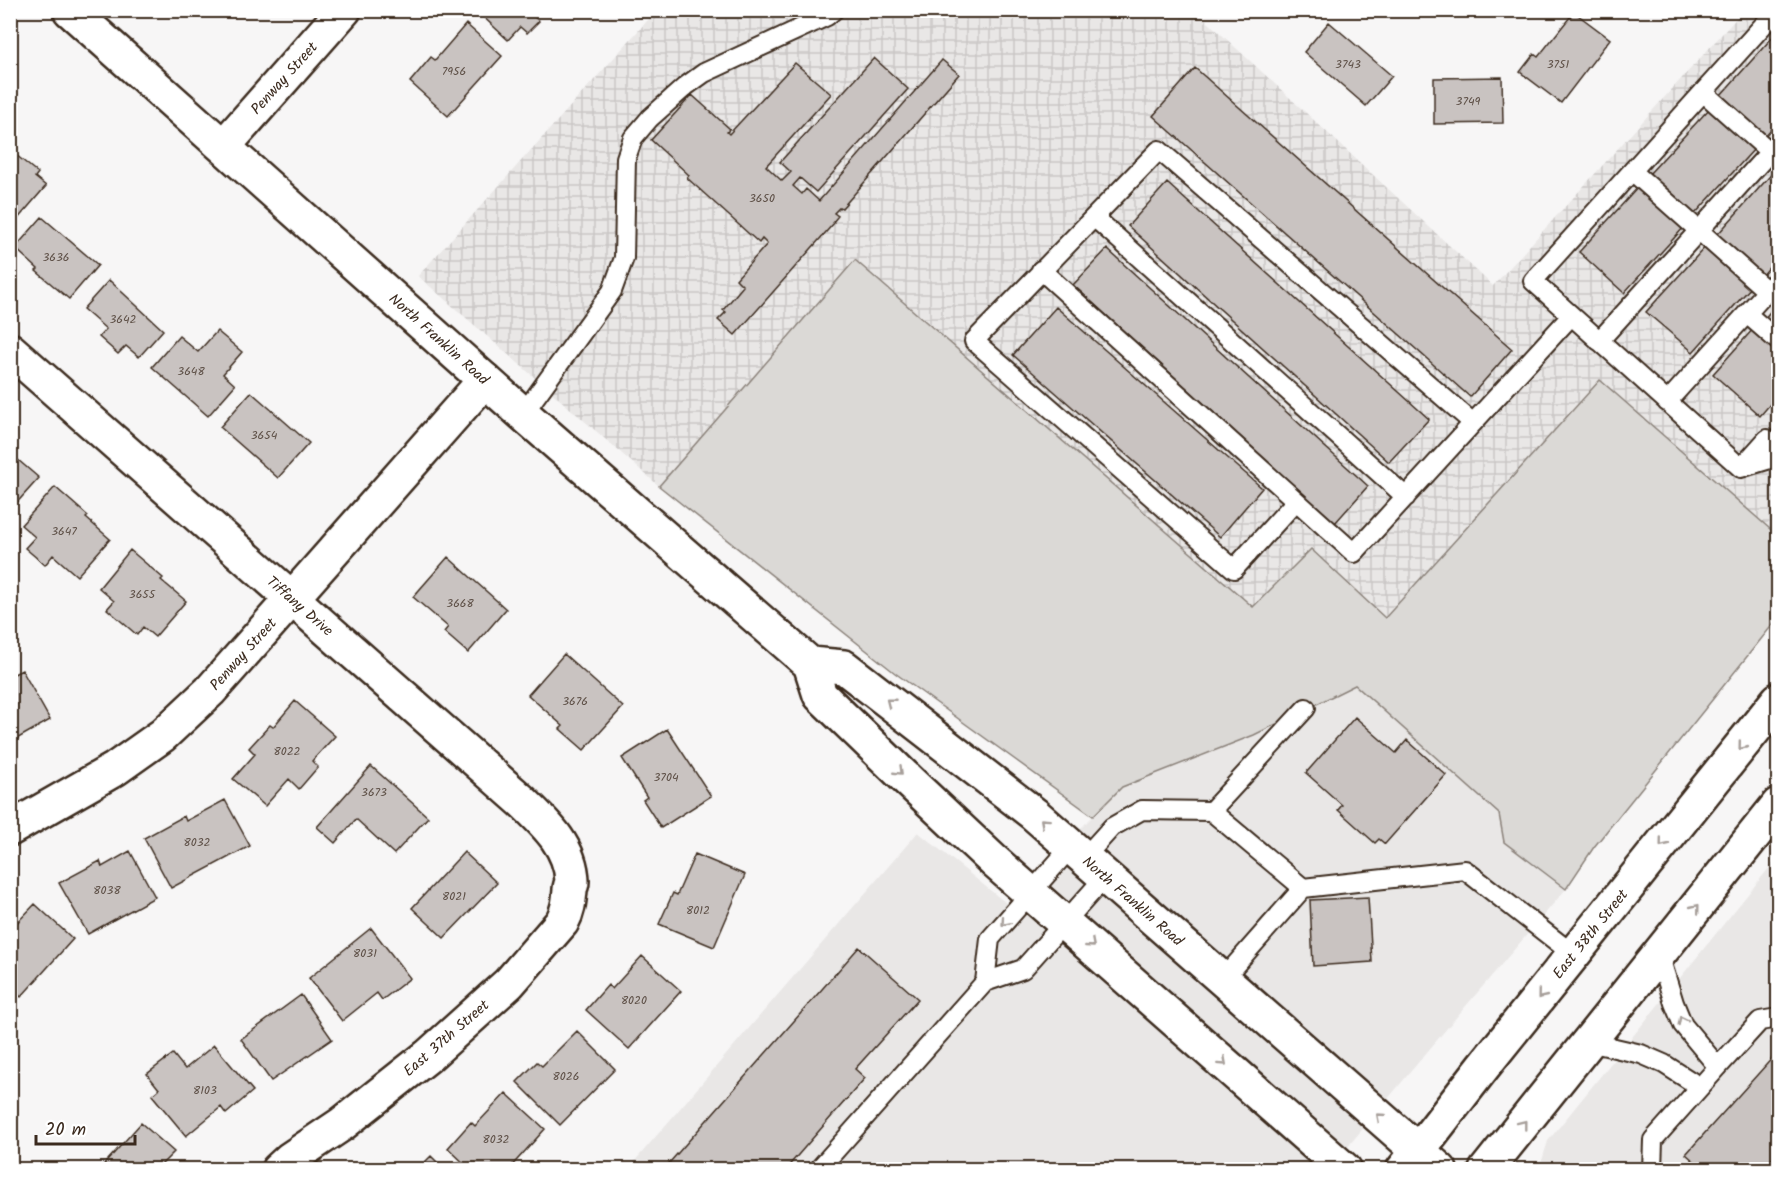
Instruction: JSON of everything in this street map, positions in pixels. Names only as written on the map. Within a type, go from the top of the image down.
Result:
[{"type":"main road","name":"North Franklin Road","points":[[70,10],[486,381],[810,664],[844,667],[1034,814],[1222,980],[1420,1163]]},
{"type":"main road","name":"Penway Street","points":[[224,146],[344,10]]},
{"type":"main road","name":"Tiffany Drive","points":[[10,350],[523,802],[550,828],[564,850],[571,876]]},
{"type":"main road","name":"Penway Street","points":[[10,829],[115,769],[163,735],[210,691],[486,381]]},
{"type":"main road","points":[[810,664],[820,695],[944,814],[1345,1170]]},
{"type":"main road","name":"East 38th Street","points":[[1420,1163],[1574,955],[1779,700]]},
{"type":"main road","points":[[1486,1170],[1779,805]]},
{"type":"main road","name":"East 37th Street","points":[[278,1170],[290,1159],[342,1124],[428,1056],[509,983],[562,922],[571,897],[571,876]]},
{"type":"lane","points":[[524,414],[612,291],[624,258],[626,158],[636,135],[650,118],[704,73],[827,16],[834,10]]},
{"type":"lane","points":[[1773,432],[1773,465],[1741,468],[1533,281],[1777,13]]},
{"type":"lane","points":[[1599,341],[1699,231],[1776,151],[1703,92]]},
{"type":"lane","points":[[1296,501],[1234,569],[974,341],[1159,150],[1473,423]]},
{"type":"lane","points":[[1632,171],[1699,231],[1773,285],[1667,402]]},
{"type":"lane","points":[[1094,217],[1406,497]]},
{"type":"lane","points":[[1041,270],[1354,553],[1571,316]]},
{"type":"lane","points":[[1747,314],[1779,341]]},
{"type":"lane","points":[[1741,468],[1773,432]]},
{"type":"lane","points":[[1211,811],[1306,708]]},
{"type":"lane","points":[[818,1170],[985,982],[1023,969],[1065,922],[1087,861],[1112,828],[1142,810],[1211,811],[1303,888]]},
{"type":"lane","points":[[985,982],[990,939],[1031,892],[1087,861]]},
{"type":"lane","points":[[1222,980],[1303,888],[1465,870],[1574,955]]},
{"type":"lane","points":[[1659,954],[1683,1025],[1718,1066]]},
{"type":"lane","points":[[1652,1170],[1653,1140],[1760,1021],[1779,1018]]},
{"type":"lane","points":[[1588,1042],[1641,1054],[1664,1064],[1700,1088]]},
{"type":"shaded area","points":[[1195,10],[1493,286],[1743,11],[1778,11],[1778,536],[1600,381],[1385,618],[1311,549],[1253,608],[856,261],[659,486],[418,276],[656,11]]},
{"type":"shaded area","points":[[855,260],[1253,607],[1311,549],[1385,618],[1600,380],[1778,536],[1778,618],[1594,847],[1566,889],[1504,842],[1499,814],[1355,685],[1254,735],[1122,787],[1093,816],[895,673],[659,486]]},
{"type":"shaded area","points":[[1355,685],[1499,814],[1504,842],[1566,889],[1329,1169],[627,1170],[918,832],[1006,903],[1122,787],[1254,735]]},
{"type":"shaded area","points":[[1778,857],[1778,1169],[1539,1170],[1548,1141]]},
{"type":"building","points":[[476,10],[538,10],[533,16],[539,21],[527,33],[520,27],[508,40]]},
{"type":"building","points":[[1574,12],[1610,39],[1561,103],[1520,72],[1534,54],[1538,57]]},
{"type":"building","points":[[1329,22],[1392,76],[1366,106],[1304,52]]},
{"type":"building","points":[[466,24],[502,56],[448,116],[410,82],[431,57],[435,60]]},
{"type":"building","points":[[1778,31],[1778,121],[1765,136],[1720,96]]},
{"type":"building","points":[[874,58],[908,89],[816,192],[800,178],[793,186],[802,194],[806,189],[819,201],[942,60],[959,74],[842,208],[840,207],[834,213],[838,216],[834,223],[735,335],[718,320],[726,312],[723,310],[743,286],[736,279],[767,244],[762,239],[759,243],[687,178],[689,175],[651,140],[692,95],[730,129],[727,132],[729,134],[795,63],[831,94],[766,166],[782,181],[791,172],[780,162]]},
{"type":"building","points":[[1195,68],[1512,349],[1470,397],[1153,116]]},
{"type":"building","points":[[1502,77],[1503,123],[1434,124],[1434,78]]},
{"type":"building","points":[[1710,108],[1755,148],[1694,215],[1649,174]]},
{"type":"building","points":[[10,150],[38,173],[35,177],[46,186],[10,228]]},
{"type":"building","points":[[1778,167],[1778,257],[1762,276],[1717,235]]},
{"type":"building","points":[[1167,183],[1429,419],[1389,462],[1128,226]]},
{"type":"building","points":[[1640,185],[1685,226],[1624,293],[1579,252]]},
{"type":"building","points":[[42,217],[98,265],[69,299],[36,271],[38,269],[15,248]]},
{"type":"building","points":[[1706,246],[1752,286],[1693,352],[1646,312]]},
{"type":"building","points":[[1107,249],[1368,486],[1335,523],[1073,285]]},
{"type":"building","points":[[109,280],[163,330],[139,357],[126,346],[118,354],[99,337],[106,329],[83,309]]},
{"type":"building","points":[[1778,302],[1778,332],[1764,319]]},
{"type":"building","points":[[1056,307],[1262,488],[1220,537],[1013,355]]},
{"type":"building","points":[[1754,328],[1778,350],[1778,395],[1760,416],[1713,374]]},
{"type":"building","points":[[217,331],[242,352],[223,374],[235,385],[208,416],[152,367],[179,336],[198,352]]},
{"type":"building","points":[[251,392],[309,443],[278,478],[220,427]]},
{"type":"building","points":[[10,453],[39,478],[12,508],[10,507]]},
{"type":"building","points":[[55,487],[110,539],[77,576],[53,555],[45,565],[25,548],[35,537],[21,525]]},
{"type":"building","points":[[130,550],[186,601],[155,637],[143,627],[137,635],[107,609],[114,601],[99,588]]},
{"type":"building","points":[[448,557],[506,609],[468,653],[444,632],[448,627],[413,597]]},
{"type":"building","points":[[564,654],[623,707],[584,750],[560,729],[563,726],[528,695]]},
{"type":"building","points":[[22,670],[50,720],[13,741],[10,737],[10,676]]},
{"type":"building","points":[[295,701],[335,736],[312,761],[318,767],[299,789],[289,779],[265,806],[233,779],[255,754],[249,748],[270,725],[273,727]]},
{"type":"building","points":[[1355,717],[1396,753],[1407,740],[1446,775],[1385,844],[1379,839],[1375,843],[1338,810],[1342,805],[1306,773]]},
{"type":"building","points":[[667,729],[711,796],[661,828],[643,800],[647,797],[622,758]]},
{"type":"building","points":[[371,766],[428,817],[394,854],[356,819],[335,843],[317,827]]},
{"type":"building","points":[[225,800],[250,846],[171,888],[144,838],[184,816],[186,821]]},
{"type":"building","points":[[130,851],[155,897],[88,934],[59,883],[100,861],[102,867]]},
{"type":"building","points":[[464,852],[497,883],[444,938],[412,908]]},
{"type":"building","points":[[695,854],[745,875],[714,947],[659,924],[673,893],[677,895]]},
{"type":"building","points":[[1368,897],[1372,962],[1313,966],[1310,900]]},
{"type":"building","points":[[35,904],[73,939],[21,997],[10,987],[10,930]]},
{"type":"building","points":[[371,928],[410,978],[382,1000],[377,993],[342,1021],[309,978]]},
{"type":"building","points":[[859,947],[918,999],[855,1069],[865,1078],[785,1170],[663,1170]]},
{"type":"building","points":[[642,956],[681,991],[629,1049],[586,1010],[608,985],[612,989]]},
{"type":"building","points":[[301,995],[332,1039],[271,1081],[241,1039]]},
{"type":"building","points":[[577,1031],[615,1069],[560,1125],[517,1082],[537,1062],[542,1066]]},
{"type":"building","points":[[214,1045],[253,1091],[226,1114],[221,1107],[186,1136],[152,1095],[159,1089],[147,1074],[173,1054],[185,1069]]},
{"type":"building","points":[[1775,1055],[1778,1058],[1778,1152],[1763,1170],[1704,1170],[1686,1154]]},
{"type":"building","points":[[506,1093],[545,1129],[508,1170],[471,1170],[448,1148],[471,1122],[475,1126]]},
{"type":"building","points":[[141,1123],[174,1152],[161,1165],[166,1170],[99,1170]]},
{"type":"building","points":[[431,1156],[445,1170],[417,1170]]}]
